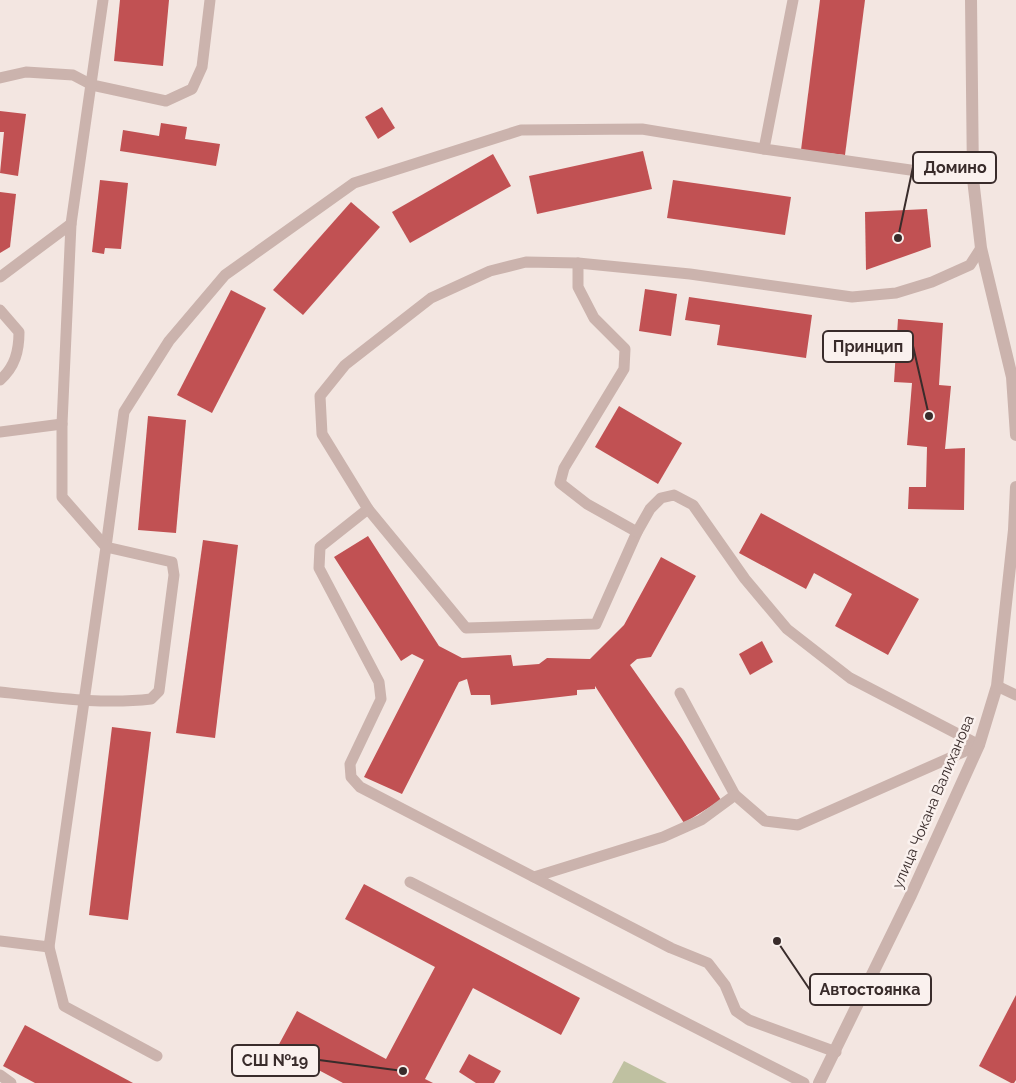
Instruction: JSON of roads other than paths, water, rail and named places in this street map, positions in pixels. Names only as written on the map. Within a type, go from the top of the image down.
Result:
[{"type":"street","points":[[971,0],[974,179],[981,248],[1014,375],[1016,435]]},
{"type":"street","name":"улица Чокана Валиханова","points":[[820,1083],[911,895],[979,745],[997,686],[1014,530],[1016,487]]},
{"type":"lane","points":[[0,692],[84,700],[151,699],[159,690],[174,575],[172,562],[106,547],[62,497],[62,424],[71,224],[103,0]]},
{"type":"lane","points":[[0,78],[26,72],[73,75],[92,85],[166,101],[192,89],[202,67],[210,0]]},
{"type":"lane","points":[[764,148],[794,0]]},
{"type":"lane","points":[[157,1056],[64,1006],[49,948],[124,412],[169,341],[225,275],[354,183],[520,130],[642,129],[974,179]]},
{"type":"lane","points":[[0,277],[71,224]]},
{"type":"lane","points":[[979,745],[850,678],[787,629],[745,579],[693,505],[674,495],[661,498],[650,509],[637,532],[596,624],[466,628],[368,509],[322,434],[320,396],[345,365],[430,298],[490,271],[526,262],[578,263],[690,274],[852,297],[896,293],[932,282],[970,265],[981,248]]},
{"type":"lane","points":[[578,263],[578,287],[594,318],[625,349],[624,369],[564,468],[560,483],[587,504],[637,532]]},
{"type":"lane","points":[[0,310],[19,332],[18,353],[6,375],[0,380]]},
{"type":"lane","points":[[0,432],[62,424]]},
{"type":"lane","points":[[368,509],[320,547],[319,568],[379,682],[381,700],[350,764],[351,777],[360,786],[534,877],[671,948],[708,963],[725,985],[736,1011],[749,1020],[836,1052]]},
{"type":"lane","points":[[997,686],[1016,696]]},
{"type":"lane","points":[[680,693],[735,795],[765,821],[798,825],[979,745]]},
{"type":"lane","points":[[534,877],[664,837],[701,820],[735,795]]},
{"type":"lane","points":[[410,882],[804,1083]]},
{"type":"lane","points":[[0,941],[49,948]]},
{"type":"lane","points":[[0,1075],[11,1083]]},
{"type":"place","name":"Домино","points":[[898,238]]},
{"type":"place","name":"Принцип","points":[[929,416]]},
{"type":"place","name":"Автостоянка","points":[[777,941]]},
{"type":"place","name":"СШ №19","points":[[403,1071]]}]
